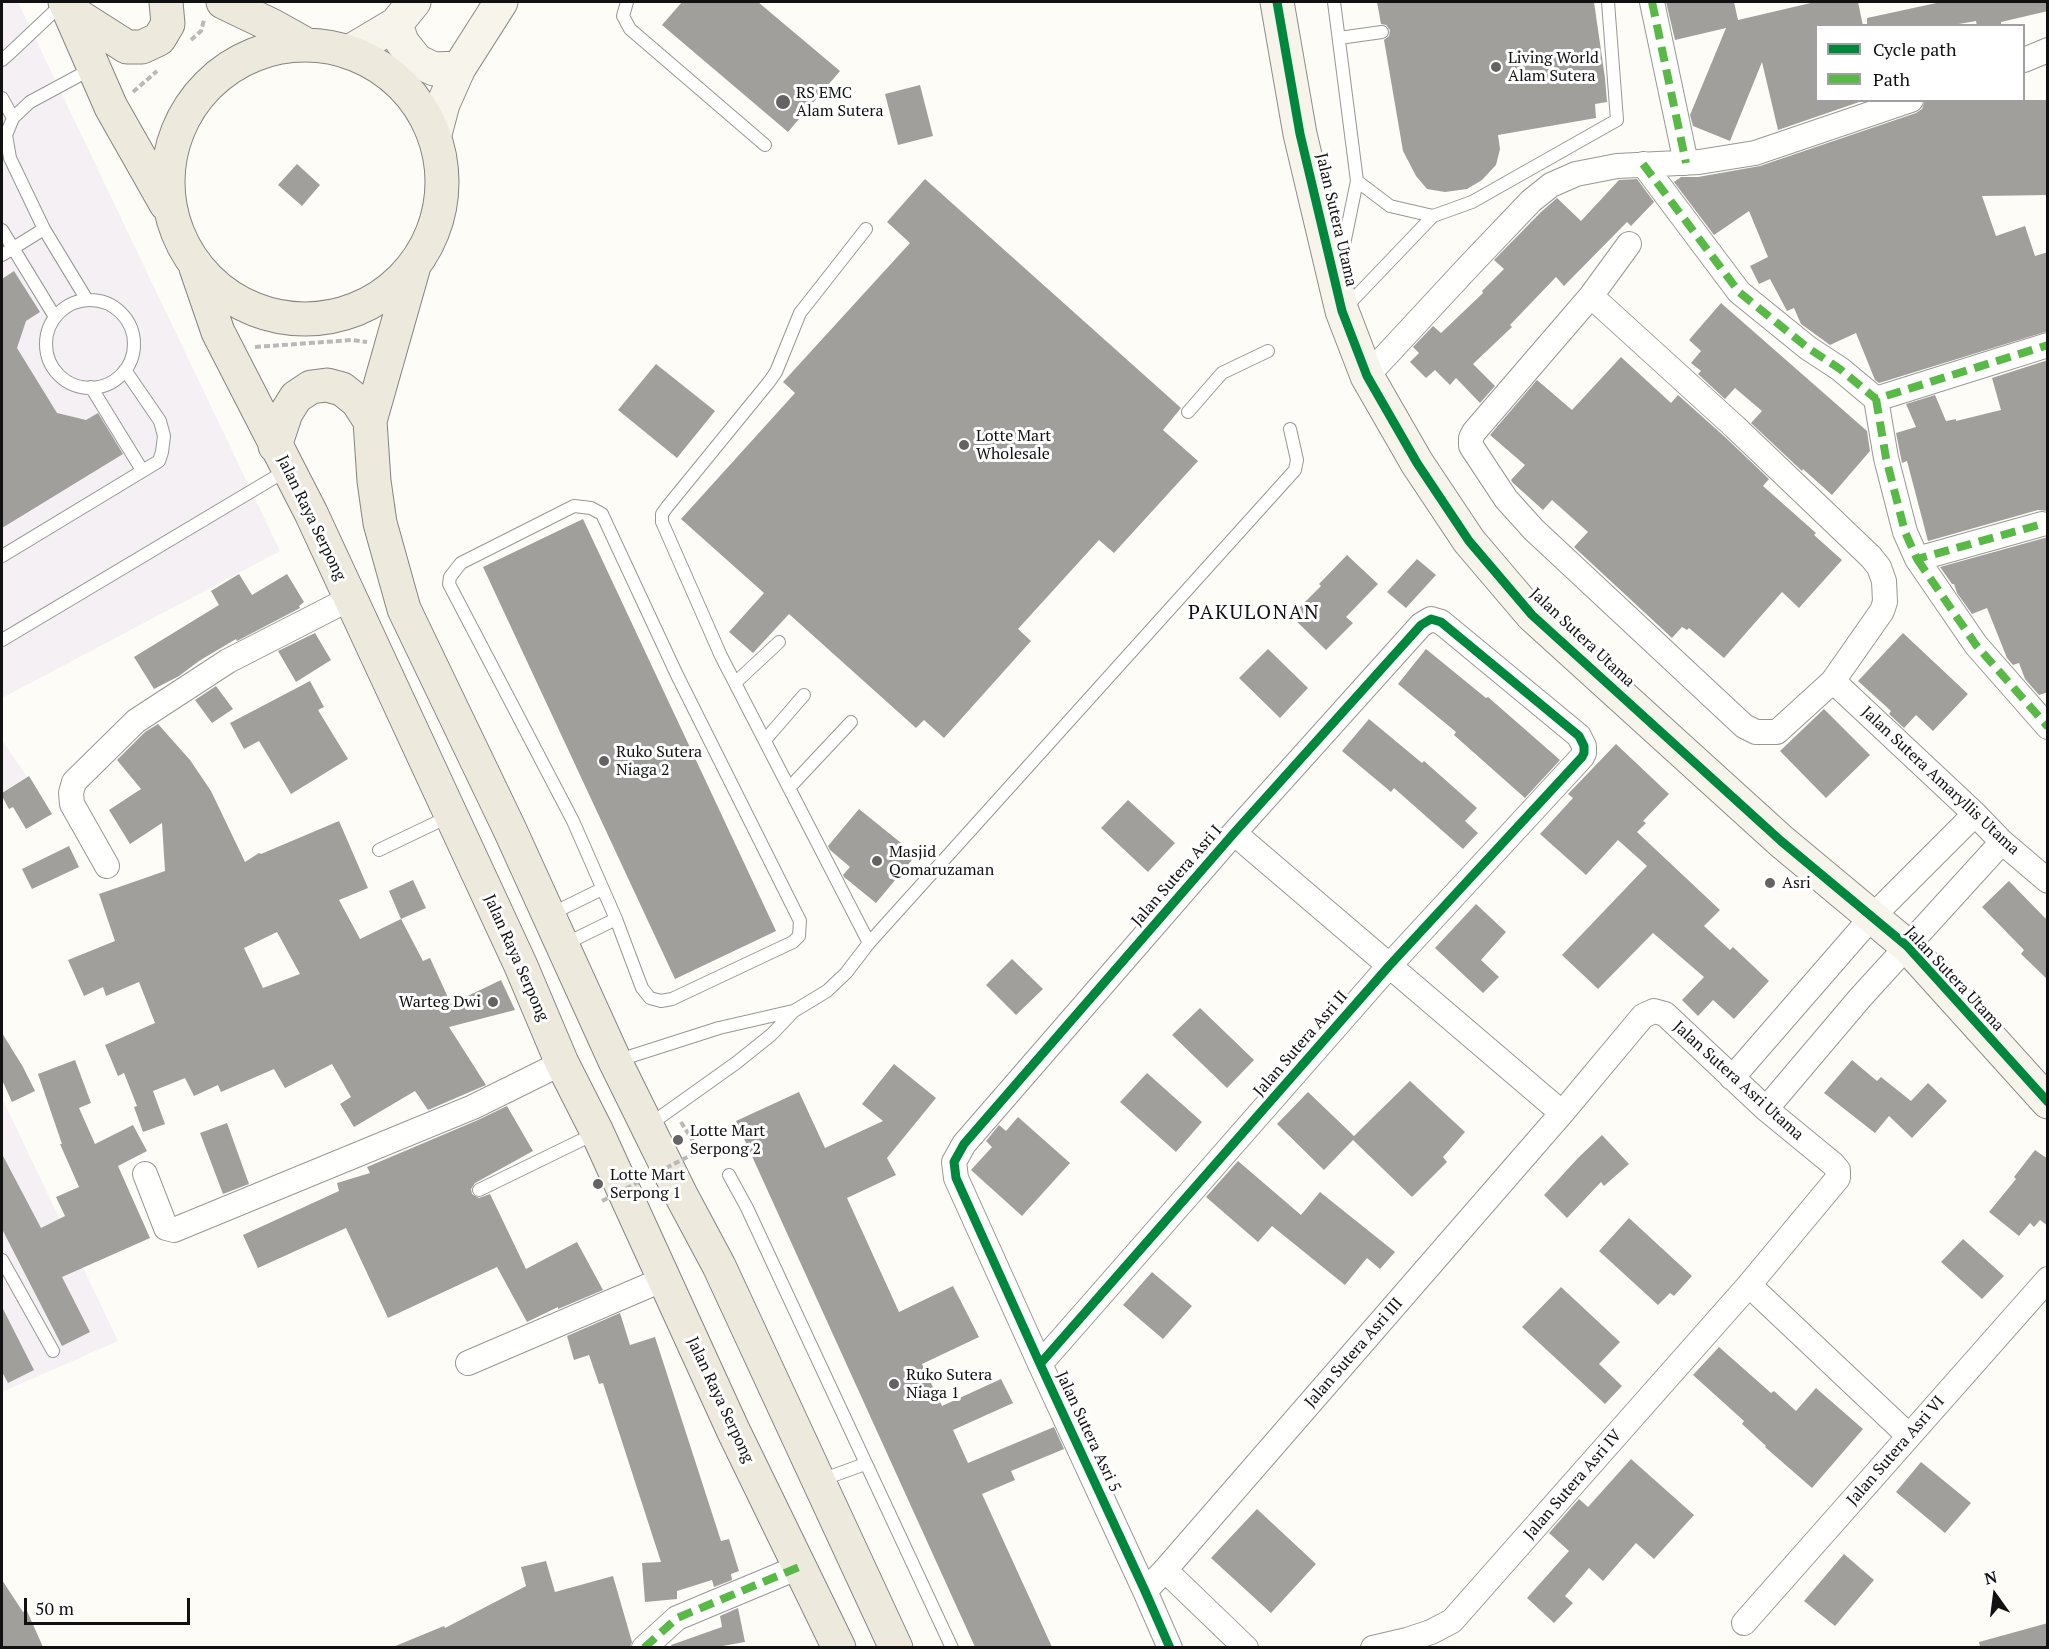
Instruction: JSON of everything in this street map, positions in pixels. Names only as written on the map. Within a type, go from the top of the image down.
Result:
[{"type":"main road","points":[[66,4],[127,47],[142,47],[159,39],[168,24],[166,2]]},
{"type":"main road","points":[[223,2],[307,45]]},
{"type":"main road","points":[[66,4],[111,107],[169,211],[179,242],[196,268],[227,296],[264,314],[306,320],[347,313],[384,295],[414,266]]},
{"type":"main road","points":[[169,211],[167,170],[176,130],[198,95],[228,68],[266,50],[307,45],[328,46],[377,64],[402,83],[421,107],[435,134],[442,168],[441,203],[432,236],[414,266],[370,421],[374,482],[380,523],[404,609],[510,830],[615,1061],[719,1266],[896,1647]]},
{"type":"main road","name":"Jalan Raya Serpong","points":[[196,268],[218,332],[351,598],[521,966],[562,1063],[597,1132],[733,1430],[839,1647]]},
{"type":"main road","points":[[282,458],[286,413],[296,397],[311,387],[327,385],[342,389],[357,401],[370,421]]},
{"type":"street","points":[[435,134],[442,104],[459,68],[501,2]]},
{"type":"street","name":"Jalan Sutera Utama","points":[[1277,2],[1300,134],[1342,311],[1367,376],[1417,463],[1469,542],[1532,615],[1781,841],[1906,946],[2048,1102]]},
{"type":"street","points":[[1652,2],[1686,163]]},
{"type":"street","points":[[405,13],[402,42],[417,61],[434,69],[459,68]]},
{"type":"street","points":[[349,52],[405,13]]},
{"type":"street","points":[[2025,60],[2048,50]]},
{"type":"street","points":[[1367,376],[1517,215],[1551,185],[1576,174],[1617,166],[1686,163],[1755,153],[1905,102]]},
{"type":"street","points":[[1643,164],[1739,292],[1876,399],[1886,458],[1905,532],[1917,559],[1976,645],[2046,724]]},
{"type":"street","points":[[1591,296],[1735,427],[1879,567],[1884,581],[1885,602],[1882,611],[1833,681],[1778,732],[1756,732],[1744,726],[1534,530],[1506,499],[1471,446],[1474,432],[1591,296],[1629,244]]},
{"type":"street","points":[[1876,399],[2048,345]]},
{"type":"street","points":[[1917,559],[2042,524]]},
{"type":"street","points":[[107,867],[72,804],[71,793],[74,782],[135,721],[228,661],[351,598]]},
{"type":"street","name":"Jalan Sutera Asri II","points":[[1040,1364],[1389,966],[1582,757],[1584,746],[1579,736],[1441,622],[1431,619]]},
{"type":"street","name":"Jalan Sutera Asri I","points":[[954,1162],[964,1144],[1234,833],[1421,625],[1431,619]]},
{"type":"street","name":"Jalan Sutera Amaryllis Utama","points":[[1833,681],[2002,842],[2048,881]]},
{"type":"street","points":[[1732,1078],[1871,918],[1975,814]]},
{"type":"street","points":[[1234,833],[1562,1113]]},
{"type":"street","points":[[1766,1109],[1906,946],[2002,842]]},
{"type":"street","name":"Jalan Sutera Asri Utama","points":[[1562,1113],[1643,1016],[1654,1011],[1665,1014],[1766,1109],[1833,1164],[1838,1170],[1838,1178],[1749,1285]]},
{"type":"street","points":[[145,1174],[166,1228],[174,1230],[473,1107],[562,1063]]},
{"type":"street","name":"Jalan Sutera Asri III","points":[[1145,1591],[1562,1113]]},
{"type":"street","name":"Jalan Sutera Asri 5","points":[[954,1162],[956,1178],[1170,1647]]},
{"type":"street","points":[[468,1363],[664,1279]]},
{"type":"street","name":"Jalan Sutera Asri VI","points":[[1744,1623],[2048,1279]]},
{"type":"street","points":[[1749,1285],[1909,1436]]},
{"type":"street","name":"Jalan Sutera Asri IV","points":[[1373,1647],[1407,1640],[1431,1632],[1452,1621],[1749,1285]]},
{"type":"street","points":[[644,1647],[677,1618],[800,1567]]},
{"type":"street","points":[[1165,1570],[1246,1647]]},
{"type":"lane","points":[[627,2],[623,16],[630,29],[765,145]]},
{"type":"lane","points":[[1329,260],[1347,222],[1357,181],[1334,2]]},
{"type":"lane","points":[[1342,311],[1433,216],[1472,202],[1617,120],[1608,2]]},
{"type":"lane","points":[[2,60],[66,4]]},
{"type":"lane","points":[[1339,38],[1382,32]]},
{"type":"lane","points":[[87,300],[44,229],[10,158],[6,135],[13,118],[30,102],[94,67]]},
{"type":"lane","points":[[2,98],[13,118]]},
{"type":"lane","points":[[1357,181],[1390,206],[1433,216]]},
{"type":"lane","points":[[1329,260],[1346,255],[1347,222]]},
{"type":"lane","points":[[7,252],[44,229]]},
{"type":"lane","points":[[866,229],[800,313],[776,372],[662,514],[662,522],[735,683],[869,943]]},
{"type":"lane","points":[[2,230],[7,252],[56,317]]},
{"type":"lane","points":[[87,300],[99,301],[121,313],[129,323],[134,346],[125,370],[116,379],[104,385],[91,387],[70,382],[53,368],[46,348],[46,337],[56,317],[70,306],[87,300]]},
{"type":"lane","points":[[1188,412],[1222,373],[1268,351]]},
{"type":"lane","points":[[2,556],[159,460],[164,436],[160,421],[125,370]]},
{"type":"lane","points":[[91,387],[142,470]]},
{"type":"lane","points":[[648,1126],[754,1049],[794,1011],[837,982],[869,943],[1294,470],[1297,460],[1290,429]]},
{"type":"lane","points":[[2,640],[282,458]]},
{"type":"lane","points":[[574,506],[591,508],[602,514],[677,675],[798,915],[801,928],[793,942],[672,999],[661,1001],[650,998],[642,988],[616,919],[573,821],[449,585],[450,577],[460,563],[574,506]]},
{"type":"lane","points":[[735,683],[779,642]]},
{"type":"lane","points":[[765,740],[804,695]]},
{"type":"lane","points":[[789,788],[851,722]]},
{"type":"lane","points":[[379,850],[451,815]]},
{"type":"lane","points":[[548,915],[602,889]]},
{"type":"lane","points":[[562,945],[616,919]]},
{"type":"lane","points":[[615,1061],[719,1028],[794,1011]]},
{"type":"lane","points":[[479,1190],[597,1132]]},
{"type":"lane","points":[[729,1175],[747,1208],[952,1647]]},
{"type":"lane","points":[[2,1260],[53,1351]]},
{"type":"lane","points":[[819,1481],[865,1464]]},
{"type":"path","points":[[230,355],[244,348],[352,340],[391,346]]},
{"type":"path","points":[[602,1200],[699,1151]]},
{"type":"shaded area","points":[[2,2],[18,2],[280,551],[2,698]]},
{"type":"shaded area","points":[[2,740],[27,777],[2,792]]},
{"type":"shaded area","points":[[2,1098],[118,1341],[2,1392]]},
{"type":"building","points":[[682,2],[758,2],[840,71],[788,132],[662,25]]},
{"type":"building","name":"Living World Alam Sutera","points":[[1377,2],[1594,2],[1607,102],[1595,104],[1596,118],[1498,135],[1500,149],[1496,165],[1482,180],[1467,189],[1445,192],[1427,189],[1416,176],[1403,151],[1384,40],[1389,36],[1390,30],[1386,25],[1381,24]]},
{"type":"building","points":[[1666,2],[1734,2],[1738,20],[1815,2],[1858,2],[1863,24],[1815,24],[1815,102],[1859,102],[1778,130],[1762,62],[1730,141],[1693,126],[1690,115],[1726,28],[1675,40]]},
{"type":"building","points":[[1941,2],[2048,2],[2048,11],[2001,22],[2001,24],[1977,24],[1976,21],[1959,24],[1867,24],[1867,18]]},
{"type":"building","points":[[920,85],[933,136],[898,145],[885,94]]},
{"type":"building","points":[[2048,100],[2048,195],[1982,196],[1996,236],[2025,226],[2035,256],[2048,252],[2048,331],[1879,383],[1875,380],[1856,333],[1830,345],[1801,324],[1794,308],[1787,311],[1770,279],[1759,284],[1750,266],[1768,257],[1749,211],[1714,235],[1674,182],[1681,177],[1698,177],[1760,166],[1922,109],[1924,102]]},
{"type":"building","points":[[297,164],[320,185],[302,206],[278,185]]},
{"type":"building","name":"Lotte Mart Wholesale","points":[[925,179],[1181,408],[1163,430],[1198,461],[1114,553],[1099,540],[1018,629],[1031,641],[944,738],[924,720],[916,728],[789,614],[753,653],[729,632],[764,593],[681,519],[795,393],[783,382],[910,243],[887,222]]},
{"type":"building","points":[[1637,179],[1654,202],[1631,226],[1627,222],[1564,286],[1556,277],[1510,325],[1512,327],[1473,364],[1495,386],[1480,403],[1456,378],[1450,385],[1435,370],[1426,378],[1410,362],[1419,353],[1413,347],[1433,326],[1441,333],[1483,293],[1482,291],[1504,269],[1494,260],[1557,198],[1581,221],[1619,180]]},
{"type":"building","points":[[14,271],[40,312],[26,321],[17,348],[57,413],[86,420],[98,413],[123,454],[2,528],[2,279]]},
{"type":"building","points":[[1721,303],[1867,431],[1870,451],[1832,495],[1803,469],[1802,471],[1751,423],[1762,411],[1735,388],[1725,399],[1698,374],[1701,371],[1691,363],[1701,351],[1689,340]]},
{"type":"building","points":[[1621,357],[1671,403],[1678,395],[1725,437],[1769,479],[1763,486],[1816,533],[1814,535],[1842,560],[1799,608],[1782,592],[1724,658],[1689,628],[1687,630],[1682,627],[1672,638],[1574,547],[1588,532],[1552,500],[1543,510],[1513,483],[1511,480],[1525,465],[1490,435],[1537,380],[1572,410]]},
{"type":"building","points":[[2048,360],[2048,511],[2038,510],[1928,541],[1907,461],[1902,463],[1896,433],[1916,427],[1906,404],[1935,395],[1946,421],[1956,419],[1956,421],[2001,410],[1992,378]]},
{"type":"building","points":[[656,364],[715,411],[677,458],[618,410]]},
{"type":"building","points":[[583,519],[776,931],[675,979],[483,567]]},
{"type":"building","points":[[2048,537],[2048,692],[2039,695],[2025,679],[2019,663],[2013,665],[2007,658],[1987,608],[1972,614],[1957,593],[1954,584],[1940,567]]},
{"type":"building","points":[[1347,555],[1378,584],[1346,617],[1353,623],[1326,650],[1291,616],[1321,586],[1319,584]]},
{"type":"building","points":[[1417,559],[1436,575],[1406,608],[1387,592]]},
{"type":"building","points":[[239,574],[252,595],[287,574],[304,602],[299,606],[300,608],[237,641],[236,639],[179,676],[154,689],[134,657],[219,605],[211,591]]},
{"type":"building","points":[[315,633],[331,660],[296,682],[278,651]]},
{"type":"building","points":[[1903,633],[1968,694],[1933,731],[1916,715],[1904,728],[1889,714],[1891,711],[1858,681]]},
{"type":"building","points":[[1268,649],[1308,688],[1280,718],[1239,678]]},
{"type":"building","points":[[1426,649],[1486,698],[1488,697],[1560,760],[1525,798],[1454,735],[1456,732],[1398,684]]},
{"type":"building","points":[[310,681],[324,707],[318,710],[348,759],[291,794],[259,741],[244,749],[230,723]]},
{"type":"building","points":[[216,686],[233,709],[212,723],[195,700]]},
{"type":"building","points":[[1824,709],[1870,755],[1826,798],[1780,751]]},
{"type":"building","points":[[1369,719],[1422,763],[1424,761],[1477,808],[1465,821],[1478,833],[1463,849],[1394,788],[1391,792],[1342,751]]},
{"type":"building","points":[[158,724],[190,760],[211,791],[245,862],[259,853],[339,821],[368,888],[339,900],[360,939],[401,919],[423,961],[430,958],[451,1004],[501,980],[515,1010],[449,1027],[486,1085],[428,1110],[415,1091],[354,1127],[340,1104],[351,1097],[332,1064],[285,1088],[274,1069],[221,1092],[218,1085],[194,1096],[185,1078],[153,1091],[165,1124],[143,1132],[134,1107],[137,1106],[124,1073],[118,1076],[105,1045],[155,1023],[139,982],[106,996],[103,987],[84,996],[68,960],[115,941],[99,894],[165,871],[162,823],[130,844],[109,810],[141,789],[117,760],[145,732]],"holes":[[[277,932],[300,974],[263,988],[244,948]]]},
{"type":"building","points":[[1616,744],[1669,794],[1643,821],[1646,823],[1637,832],[1720,910],[1704,926],[1730,950],[1733,947],[1769,981],[1734,1019],[1713,1000],[1698,1016],[1682,1000],[1704,977],[1653,933],[1598,989],[1562,955],[1647,866],[1618,840],[1586,875],[1540,834],[1573,798],[1568,794]]},
{"type":"building","points":[[29,776],[52,814],[26,829],[13,807],[9,809],[2,793]]},
{"type":"building","points":[[1128,800],[1175,843],[1148,872],[1101,828]]},
{"type":"building","name":"Masjid Qomaruzaman","points":[[859,809],[916,855],[876,903],[844,877],[843,875],[850,867],[828,846]]},
{"type":"building","points":[[69,846],[79,867],[32,889],[22,869]]},
{"type":"building","points":[[413,880],[426,908],[401,919],[389,891]]},
{"type":"building","points":[[2009,881],[2048,921],[2048,980],[2021,954],[2024,950],[1982,907]]},
{"type":"building","points":[[1476,904],[1506,932],[1481,960],[1499,977],[1483,993],[1435,948]]},
{"type":"building","points":[[1012,959],[1043,989],[1016,1015],[986,985]]},
{"type":"building","points":[[1200,1008],[1254,1060],[1227,1088],[1172,1035]]},
{"type":"building","points":[[2,1033],[35,1091],[12,1102],[2,1080]]},
{"type":"building","points":[[75,1060],[91,1103],[79,1108],[95,1144],[133,1125],[147,1151],[118,1166],[150,1238],[62,1277],[90,1332],[62,1346],[2,1229],[2,1154],[41,1228],[65,1216],[56,1197],[79,1187],[60,1144],[62,1144],[38,1074]]},
{"type":"building","points":[[1852,1060],[1877,1081],[1881,1077],[1911,1101],[1928,1083],[1947,1101],[1912,1138],[1889,1116],[1875,1133],[1824,1093]]},
{"type":"building","name":"Ruko Sutera Niaga 1","points":[[894,1064],[936,1098],[887,1158],[896,1175],[847,1198],[899,1312],[953,1286],[979,1337],[922,1364],[942,1406],[1001,1379],[1013,1403],[953,1430],[968,1463],[1054,1427],[1064,1449],[1011,1471],[1015,1480],[982,1494],[1052,1647],[975,1647],[736,1121],[799,1092],[825,1148],[883,1121],[862,1104]]},
{"type":"building","points":[[1147,1073],[1202,1122],[1176,1152],[1120,1102]]},
{"type":"building","points":[[1410,1081],[1465,1132],[1443,1157],[1447,1162],[1412,1197],[1353,1140],[1324,1170],[1277,1124],[1308,1092],[1354,1136]]},
{"type":"building","points":[[507,1106],[533,1151],[475,1183],[471,1189],[472,1194],[479,1198],[490,1194],[526,1269],[577,1242],[603,1290],[527,1322],[497,1267],[388,1318],[346,1228],[258,1268],[243,1235],[339,1191],[337,1183],[370,1173],[367,1167]]},
{"type":"building","points":[[1018,1117],[1070,1163],[1022,1216],[971,1170],[992,1147],[986,1141],[999,1125],[1006,1131]]},
{"type":"building","points":[[227,1123],[249,1184],[223,1194],[200,1133]]},
{"type":"building","points":[[1602,1135],[1629,1164],[1604,1186],[1601,1182],[1567,1218],[1544,1195]]},
{"type":"building","points":[[2035,1150],[2048,1159],[2048,1226],[2040,1220],[2034,1227],[2030,1223],[2019,1236],[1989,1212],[2016,1179],[2014,1177]]},
{"type":"building","points":[[1238,1161],[1301,1215],[1320,1192],[1395,1252],[1380,1269],[1367,1258],[1345,1285],[1272,1226],[1258,1242],[1206,1197]]},
{"type":"building","points":[[1629,1218],[1692,1276],[1674,1296],[1670,1293],[1658,1305],[1599,1251]]},
{"type":"building","points":[[1963,1239],[2004,1276],[1982,1299],[1941,1262]]},
{"type":"building","points":[[1152,1272],[1192,1306],[1163,1339],[1123,1305]]},
{"type":"building","points":[[1561,1287],[1620,1342],[1599,1364],[1622,1386],[1605,1404],[1522,1327]]},
{"type":"building","points":[[2,1307],[34,1370],[8,1383],[2,1372]]},
{"type":"building","points":[[620,1313],[630,1345],[655,1337],[721,1541],[729,1539],[739,1571],[731,1574],[732,1580],[714,1587],[712,1580],[677,1591],[677,1599],[645,1602],[642,1563],[661,1562],[603,1383],[599,1384],[589,1355],[574,1360],[567,1336]]},
{"type":"building","points":[[1719,1347],[1771,1393],[1774,1391],[1796,1411],[1816,1388],[1863,1429],[1812,1488],[1765,1447],[1742,1424],[1744,1421],[1693,1375]]},
{"type":"building","points":[[1631,1459],[1694,1515],[1654,1559],[1636,1543],[1603,1581],[1589,1568],[1565,1596],[1573,1603],[1554,1623],[1527,1598],[1569,1551],[1549,1533],[1579,1499],[1588,1507]]},
{"type":"building","points":[[1921,1462],[1971,1503],[1945,1533],[1896,1492]]},
{"type":"building","points":[[1257,1509],[1316,1564],[1271,1613],[1211,1558]]},
{"type":"building","points":[[1844,1554],[1874,1580],[1835,1626],[1804,1601]]},
{"type":"building","points":[[546,1561],[555,1592],[613,1576],[632,1642],[630,1647],[393,1647],[444,1626],[445,1628],[526,1586],[521,1567]]},
{"type":"building","points":[[2,1580],[23,1612],[27,1611],[43,1647],[2,1647]]},
{"type":"building","points":[[738,1608],[745,1642],[717,1647],[672,1647],[671,1645],[722,1627],[720,1616]]},
{"type":"building","points":[[2048,1623],[2048,1647],[1980,1647],[1979,1642]]},
{"type":"marked path","points":[[1652,2],[1686,163]]},
{"type":"marked path","points":[[1643,164],[1739,292],[1876,399],[2048,345]]},
{"type":"marked path","points":[[1876,399],[1886,458],[1905,532],[1917,559],[2042,524]]},
{"type":"marked path","points":[[1917,559],[1976,645],[2048,727]]},
{"type":"marked path","points":[[644,1648],[677,1618],[799,1567]]},
{"type":"cycle path","points":[[1277,2],[1300,134],[1342,311],[1367,376],[1417,463],[1469,541],[1532,615],[1781,841],[1907,946],[2048,1102]]},
{"type":"cycle path","points":[[1040,1364],[1389,966],[1582,757],[1584,746],[1579,736],[1441,622],[1431,619],[1421,625],[1234,833],[964,1144],[954,1162],[956,1178],[1040,1364],[1145,1591],[1170,1648]]},
{"type":"place","name":"Living World Alam Sutera","points":[[1496,67]]},
{"type":"place","name":"RS EMC Alam Sutera","points":[[783,102]]},
{"type":"place","name":"Lotte Mart Wholesale","points":[[964,445]]},
{"type":"place","name":"Ruko Sutera Niaga 2","points":[[604,761]]},
{"type":"place","name":"Masjid Qomaruzaman","points":[[877,861]]},
{"type":"place","name":"Asri","points":[[1770,883]]},
{"type":"place","name":"Warteg Dwi","points":[[493,1002]]},
{"type":"place","name":"Lotte Mart Serpong 2","points":[[678,1140]]},
{"type":"place","name":"Lotte Mart Serpong 1","points":[[598,1184]]},
{"type":"place","name":"Ruko Sutera Niaga 1","points":[[894,1384]]},
{"type":"district","name":"PAKULONAN","points":[[1254,613]]}]
